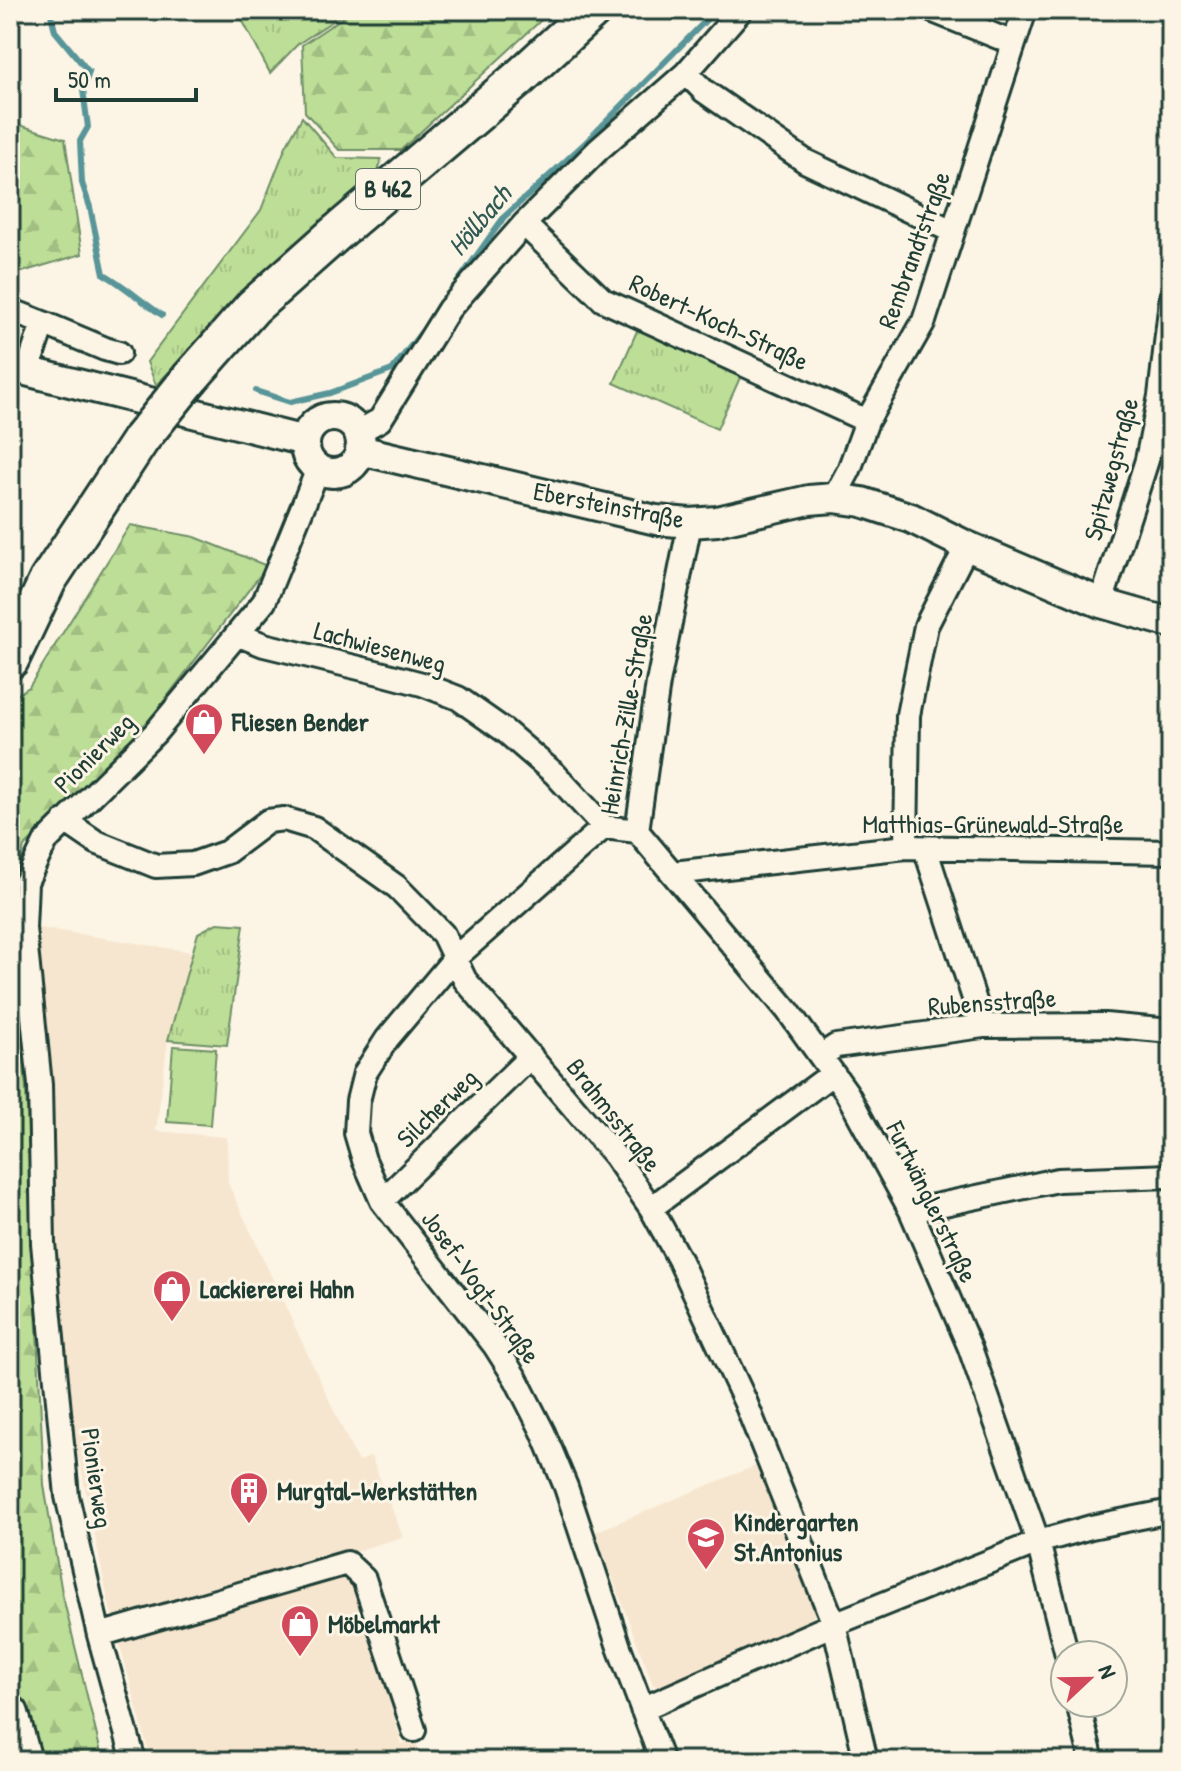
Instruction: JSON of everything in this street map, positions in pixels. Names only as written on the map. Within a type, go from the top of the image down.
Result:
[{"type":"main road","name":"B 462","points":[[10,660],[48,580],[141,439],[253,307],[518,79],[593,10]]},
{"type":"main road","points":[[10,1714],[23,1761]]},
{"type":"street","points":[[43,323],[18,370],[305,441],[307,456],[318,469],[326,473],[344,471],[357,459],[359,441],[380,420],[449,309],[524,224],[598,150],[686,73],[741,10]]},
{"type":"street","points":[[931,10],[1013,43]]},
{"type":"street","name":"Rembrandtstraße","points":[[834,498],[849,470],[867,421],[924,321],[1025,10]]},
{"type":"street","points":[[686,73],[704,91],[805,161],[952,231]]},
{"type":"street","name":"Robert-Koch-Straße","points":[[524,224],[603,300],[867,421]]},
{"type":"street","name":"Spitzwegstraße","points":[[1101,603],[1147,460],[1160,396],[1171,300]]},
{"type":"street","points":[[10,310],[119,353]]},
{"type":"street","name":"Ebersteinstraße","points":[[305,441],[313,425],[328,417],[345,420],[359,441],[656,520],[690,523],[717,521],[809,500],[834,498],[862,502],[911,518],[967,546],[1101,603],[1171,623]]},
{"type":"street","name":"Pionierweg","points":[[134,1761],[99,1635],[67,1496],[43,1243],[40,1085],[24,928],[26,882],[46,841],[155,733],[264,602],[318,469]]},
{"type":"street","name":"Heinrich-Zille-Straße","points":[[455,958],[604,827],[637,831],[658,683],[690,523]]},
{"type":"street","points":[[967,546],[926,626],[908,715],[916,848],[983,1026]]},
{"type":"street","name":"Lachwiesenweg","points":[[239,635],[264,645],[422,684],[458,698],[505,731],[555,774],[604,827]]},
{"type":"street","name":"Brahmsstraße","points":[[65,821],[96,842],[156,866],[193,864],[227,852],[268,821],[284,819],[314,828],[409,897],[443,934],[465,980],[615,1156],[651,1208],[680,1261],[745,1401],[834,1624],[866,1761]]},
{"type":"street","name":"Furtwänglerstraße","points":[[637,831],[788,1011],[847,1093],[911,1211],[970,1348],[1038,1542],[1063,1639]]},
{"type":"street","name":"Matthias-Grünewald-Straße","points":[[673,873],[916,848],[1171,852]]},
{"type":"street","name":"Josef-Vogt-Straße","points":[[455,958],[387,1039],[365,1073],[358,1101],[356,1133],[382,1201],[495,1346],[527,1399],[566,1487],[619,1647],[662,1761]]},
{"type":"street","name":"Rubensstraße","points":[[651,1208],[826,1065],[836,1046],[983,1026],[1105,1025],[1171,1031]]},
{"type":"street","name":"Silcherweg","points":[[382,1201],[531,1056]]},
{"type":"street","points":[[911,1211],[1058,1180],[1171,1176]]},
{"type":"street","points":[[642,1709],[834,1624],[1038,1542],[1091,1527],[1171,1511]]},
{"type":"street","points":[[99,1635],[347,1563],[364,1579],[414,1730]]},
{"type":"street","points":[[1082,1719],[1092,1761]]},
{"type":"shaded area","points":[[35,927],[192,952],[168,1040],[156,1131],[227,1137],[228,1183],[358,1462],[371,1456],[403,1537],[346,1554],[402,1744],[416,1740],[422,1761],[151,1761],[108,1600],[76,1445],[59,1340],[53,1093]]},
{"type":"shaded area","name":"Kindergarten St.Antonius","points":[[762,1463],[817,1610],[812,1619],[665,1688],[653,1685],[595,1532]]},
{"type":"green space","points":[[237,10],[349,10],[298,44],[270,73]]},
{"type":"green space","points":[[354,10],[552,10],[401,150],[339,150],[305,112],[302,45]]},
{"type":"green space","points":[[302,117],[337,158],[381,159],[377,178],[280,261],[156,385],[147,362],[261,210],[286,146]]},
{"type":"green space","points":[[10,122],[65,139],[82,254],[19,273],[10,272]]},
{"type":"green space","points":[[640,324],[743,371],[717,429],[614,383]]},
{"type":"green space","points":[[130,525],[195,537],[267,566],[118,761],[24,847],[13,898],[27,1108],[44,1485],[62,1593],[103,1761],[10,1761],[10,699],[29,687]]},
{"type":"green space","points":[[217,923],[244,925],[227,1045],[168,1040],[198,933]]},
{"type":"green space","points":[[173,1046],[216,1049],[210,1125],[167,1122]]},
{"type":"waterway","name":"Höllbach","points":[[50,10],[55,31],[89,72],[83,90],[88,127],[80,141],[82,183],[104,274],[162,315]]},
{"type":"waterway","name":"Höllbach","points":[[450,293],[504,217],[584,144],[716,10]]},
{"type":"waterway","name":"Höllbach","points":[[256,391],[290,402],[330,393],[392,370],[427,325]]},
{"type":"place","name":"Fliesen Bender","points":[[204,756]]},
{"type":"place","name":"Lackiererei Hahn","points":[[172,1323]]},
{"type":"place","name":"Murgtal-Werkstätten","points":[[249,1525]]},
{"type":"place","name":"Kindergarten St.Antonius","points":[[706,1571]]},
{"type":"place","name":"Möbelmarkt","points":[[300,1658]]}]
